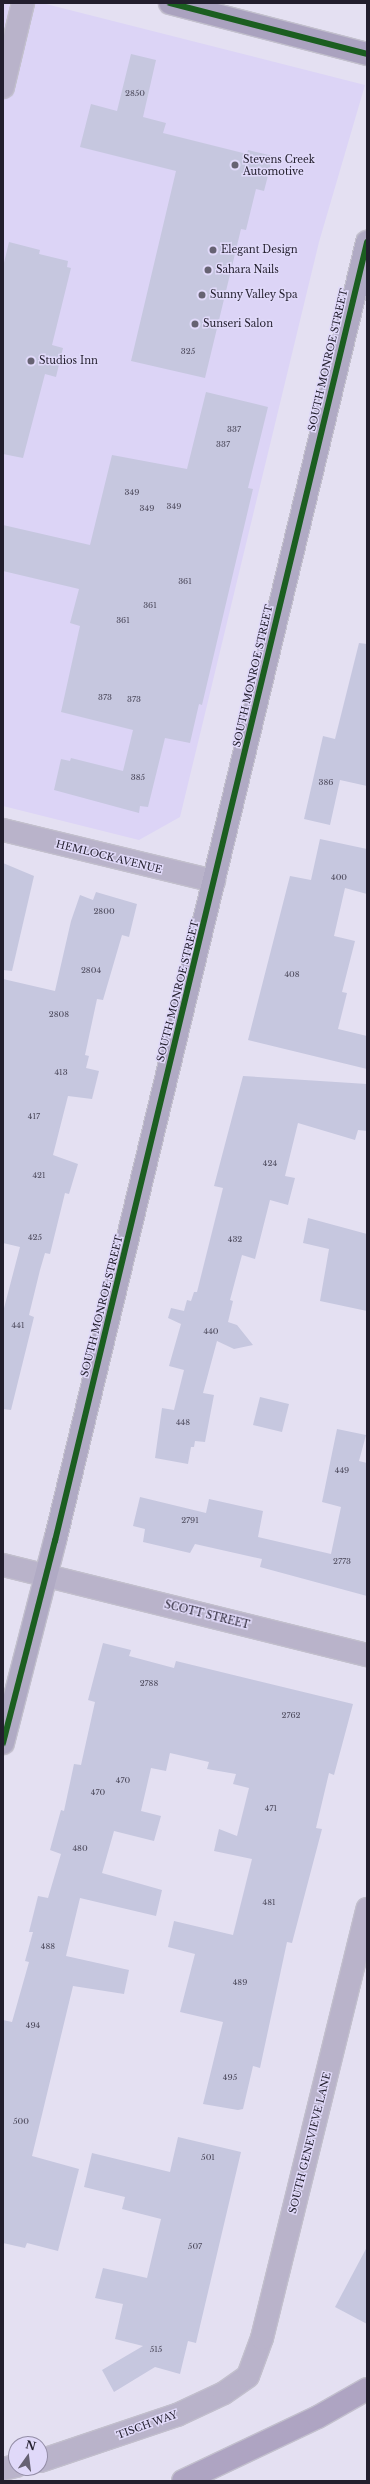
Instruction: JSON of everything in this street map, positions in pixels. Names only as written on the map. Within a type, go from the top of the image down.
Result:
[{"type":"highway","points":[[182,2481],[318,2417],[367,2389]]},
{"type":"main road","points":[[170,3],[367,54]]},
{"type":"main road","name":"SOUTH MONROE STREET","points":[[3,1743],[46,1576],[367,242]]},
{"type":"street","points":[[3,87],[24,3]]},
{"type":"street","name":"HEMLOCK AVENUE","points":[[3,830],[214,881]]},
{"type":"street","name":"SCOTT STREET","points":[[3,1565],[367,1655]]},
{"type":"street","name":"SOUTH GENEVIEVE LANE","points":[[248,2376],[257,2357],[264,2331],[367,1909]]},
{"type":"street","name":"TISCH WAY","points":[[48,2458],[177,2415],[224,2393],[248,2376]]},
{"type":"shaded area","points":[[3,3],[42,3],[365,85],[319,242],[180,817],[139,840],[3,806]]},
{"type":"building","points":[[131,54],[156,60],[143,117],[166,123],[163,133],[247,154],[248,150],[273,156],[264,191],[256,189],[246,230],[241,229],[205,378],[131,361],[176,171],[80,147],[91,104],[117,111]]},
{"type":"building","name":"Studios Inn","points":[[9,242],[40,250],[39,254],[68,261],[67,267],[71,268],[52,345],[63,348],[56,377],[45,374],[23,458],[3,454],[3,267]]},
{"type":"building","points":[[206,392],[268,407],[248,488],[253,489],[202,705],[199,704],[190,743],[165,738],[148,807],[140,806],[139,813],[54,790],[61,759],[70,761],[71,758],[123,771],[133,730],[61,712],[80,626],[70,623],[79,589],[3,571],[3,525],[90,545],[112,455],[187,469]]},
{"type":"building","points":[[359,643],[367,644],[367,786],[340,780],[330,825],[304,819],[323,736],[335,739]]},
{"type":"building","points":[[320,839],[367,849],[367,894],[345,888],[334,936],[355,941],[342,992],[347,993],[338,1029],[367,1036],[367,1069],[248,1040],[290,876],[311,880]]},
{"type":"building","points":[[3,863],[34,876],[12,971],[3,970]]},
{"type":"building","points":[[96,892],[137,904],[129,937],[122,935],[103,1000],[97,999],[85,1055],[89,1056],[86,1068],[99,1071],[92,1099],[68,1096],[53,1155],[78,1164],[69,1194],[65,1193],[50,1254],[45,1253],[40,1270],[29,1315],[34,1317],[11,1410],[3,1409],[3,1312],[20,1247],[3,1243],[3,979],[55,991],[71,921],[80,895],[93,900]]},
{"type":"building","points":[[243,1076],[367,1084],[367,1131],[358,1130],[355,1140],[298,1123],[285,1176],[295,1178],[288,1205],[270,1200],[255,1259],[242,1255],[230,1300],[233,1301],[228,1322],[237,1325],[253,1345],[234,1349],[217,1341],[203,1393],[214,1395],[205,1442],[195,1441],[194,1447],[191,1447],[188,1464],[155,1458],[162,1408],[174,1410],[184,1370],[169,1366],[181,1324],[168,1318],[171,1308],[184,1311],[187,1300],[191,1301],[194,1292],[197,1292],[223,1188],[214,1186]]},
{"type":"building","points":[[308,1218],[367,1234],[367,1311],[320,1301],[329,1249],[303,1243]]},
{"type":"building","points":[[260,1397],[289,1404],[282,1432],[253,1425]]},
{"type":"building","points":[[337,1429],[366,1435],[359,1461],[367,1463],[367,1596],[260,1567],[262,1559],[195,1544],[190,1553],[143,1542],[145,1529],[133,1526],[140,1497],[206,1513],[209,1499],[263,1511],[258,1537],[331,1554],[341,1507],[322,1502]]},
{"type":"building","points":[[103,1643],[131,1650],[129,1656],[174,1668],[176,1661],[353,1704],[334,1775],[329,1773],[316,1828],[322,1829],[292,1943],[287,1942],[260,2068],[253,2066],[243,2109],[238,2110],[203,2104],[223,2022],[180,2012],[195,1954],[168,1947],[174,1921],[233,1935],[252,1859],[214,1851],[219,1829],[237,1836],[249,1788],[233,1784],[236,1774],[207,1769],[209,1762],[170,1753],[166,1771],[151,1768],[141,1811],[161,1816],[154,1841],[114,1831],[102,1873],[162,1890],[156,1916],[80,1898],[66,1956],[129,1970],[124,1994],[73,1986],[32,2156],[79,2169],[58,2251],[27,2243],[25,2248],[3,2243],[3,2020],[12,2022],[29,1962],[25,1961],[33,1932],[29,1932],[38,1896],[48,1898],[61,1854],[50,1850],[61,1810],[64,1811],[74,1764],[81,1765],[95,1702],[88,1700]]},
{"type":"building","points":[[178,2137],[241,2152],[196,2343],[188,2341],[180,2374],[155,2367],[114,2392],[102,2370],[143,2346],[115,2339],[123,2304],[95,2298],[103,2268],[147,2278],[161,2219],[122,2209],[125,2197],[84,2187],[92,2153],[170,2172]]},
{"type":"building","points":[[367,2247],[367,2324],[335,2307]]},
{"type":"cycle path","points":[[170,3],[367,54]]},
{"type":"cycle path","points":[[3,1743],[55,1541],[367,242]]},
{"type":"place","name":"Stevens Creek Automotive","points":[[235,165]]},
{"type":"place","name":"Elegant Design","points":[[213,250]]},
{"type":"place","name":"Sahara Nails","points":[[208,270]]},
{"type":"place","name":"Sunny Valley Spa","points":[[202,295]]},
{"type":"place","name":"Sunseri Salon","points":[[195,324]]},
{"type":"place","name":"Studios Inn","points":[[31,361]]}]
